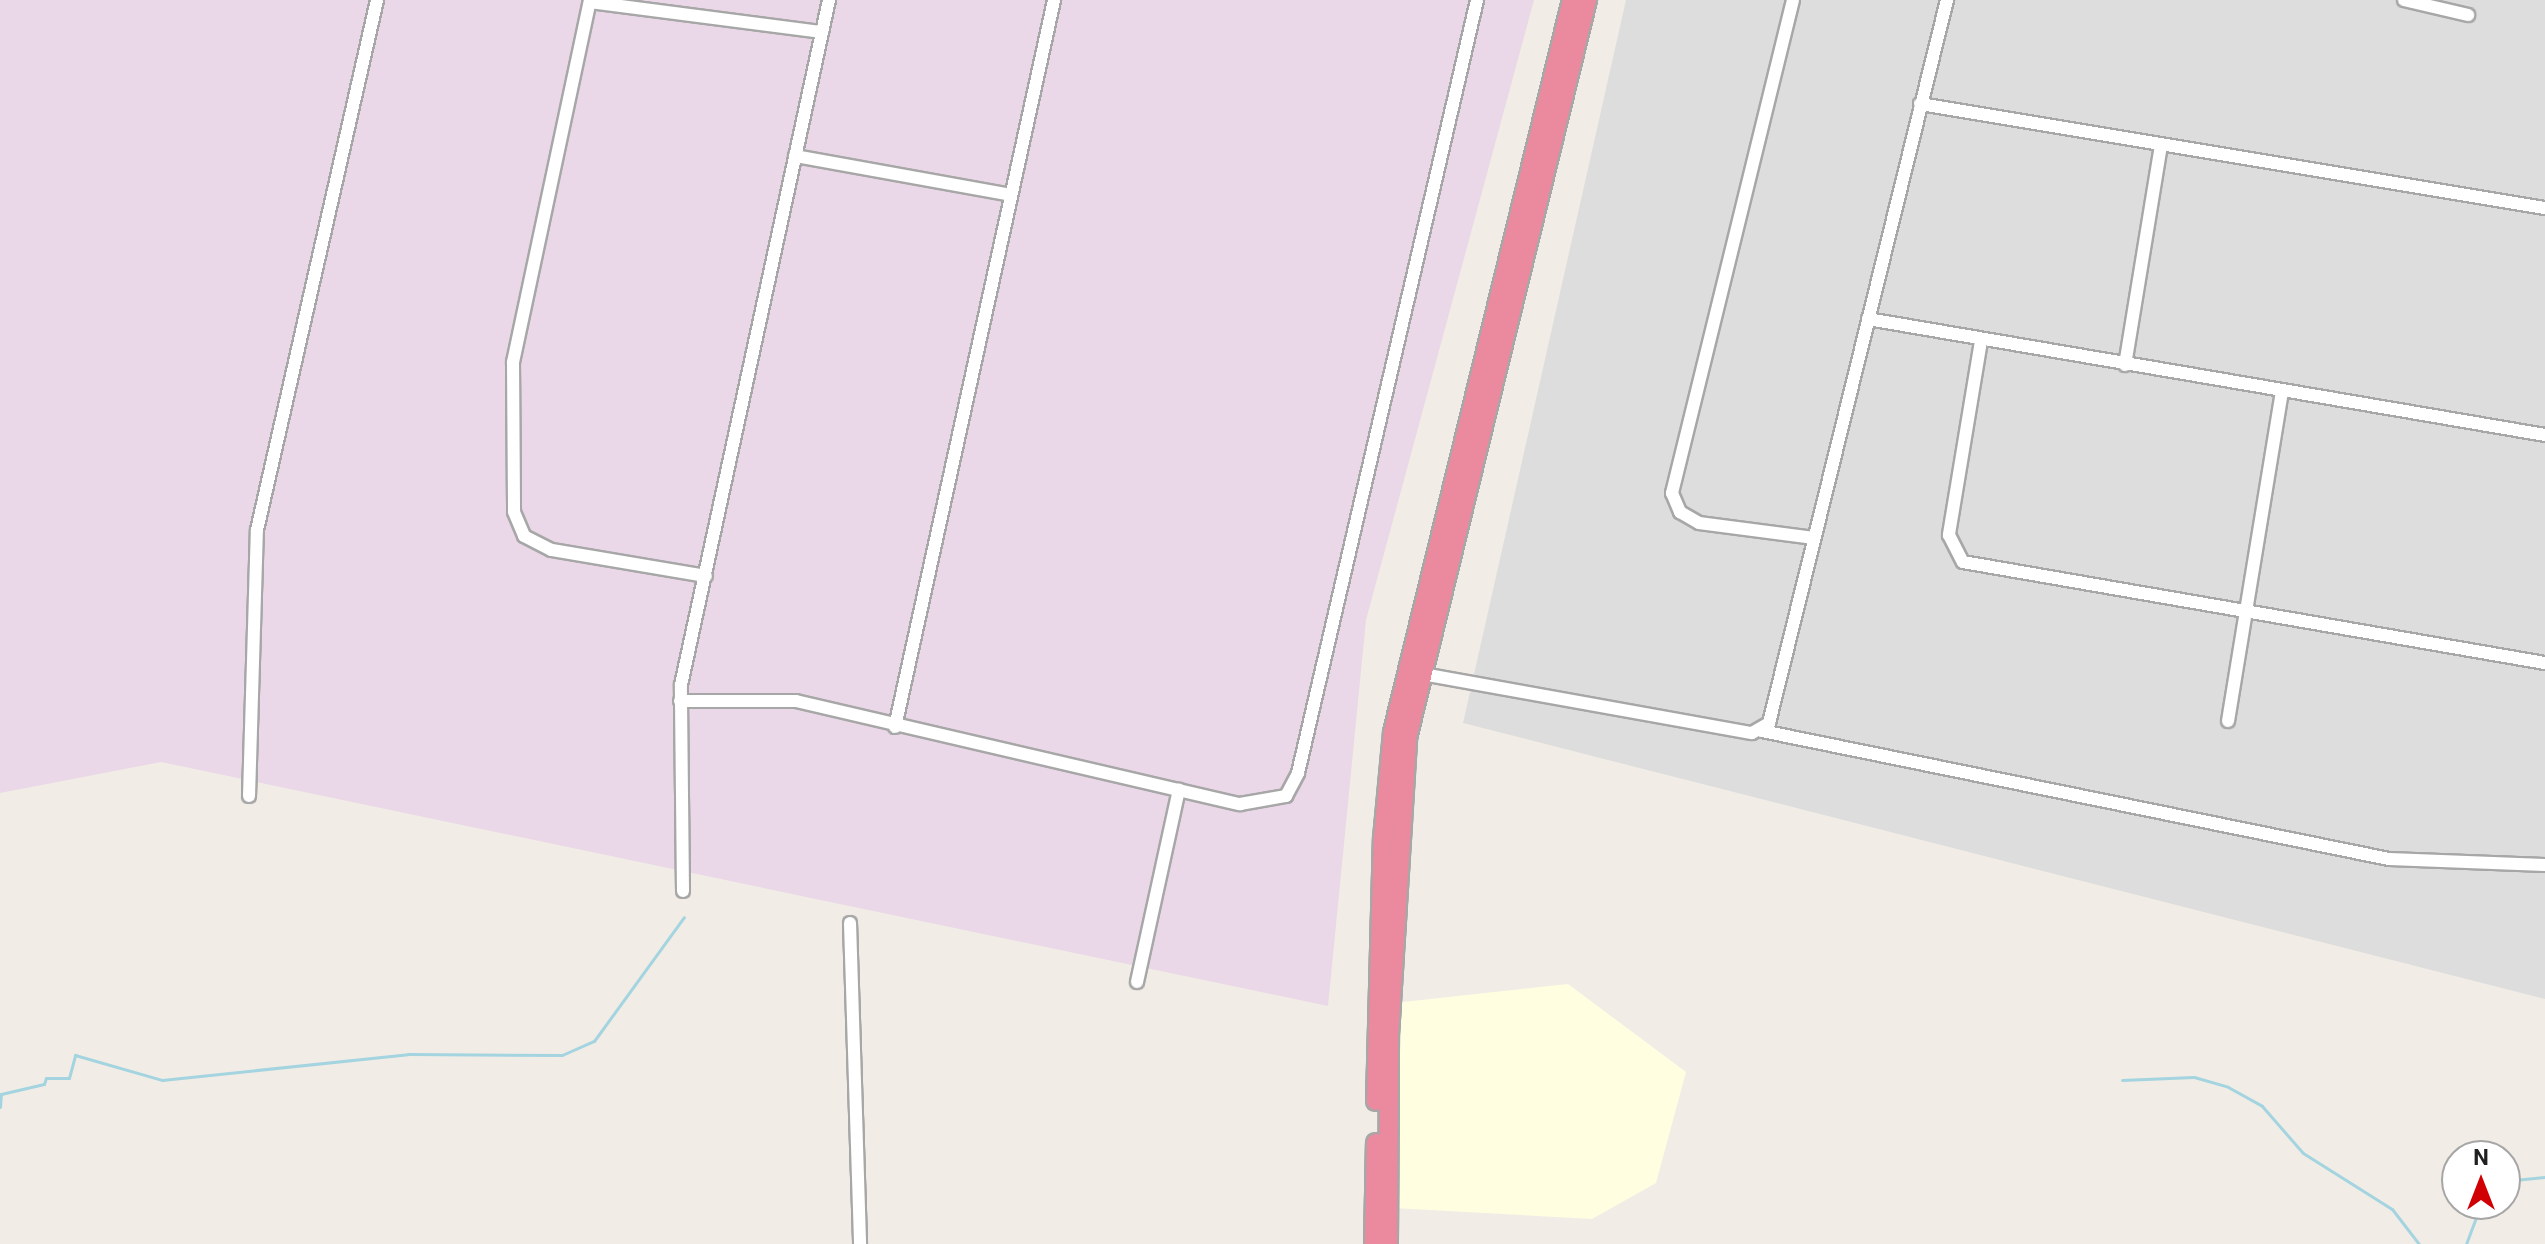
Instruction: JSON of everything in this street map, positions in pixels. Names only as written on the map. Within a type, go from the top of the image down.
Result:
[{"type":"highway","points":[[1374,1244],[1383,838],[1414,673],[1572,0]]},
{"type":"highway","points":[[1388,1244],[1400,799],[1414,673],[1587,0]]},
{"type":"street","points":[[249,796],[257,530],[377,0]]},
{"type":"street","points":[[683,891],[680,701],[829,0]]},
{"type":"street","points":[[895,727],[1054,0]]},
{"type":"street","points":[[680,701],[796,701],[895,727],[1179,790],[1258,806],[1281,800],[1298,773],[1477,0]]},
{"type":"street","points":[[1793,0],[1672,493],[1680,512],[1699,523],[1814,538]]},
{"type":"street","points":[[1762,731],[1814,538],[1947,0]]},
{"type":"street","points":[[2404,0],[2468,15]]},
{"type":"street","points":[[706,576],[552,550],[524,536],[514,512],[513,362],[590,1],[822,32]]},
{"type":"street","points":[[1920,104],[2545,208]]},
{"type":"street","points":[[2125,365],[2161,145]]},
{"type":"street","points":[[795,156],[1011,195]]},
{"type":"street","points":[[1868,319],[2282,393],[2545,435]]},
{"type":"street","points":[[1981,341],[1949,535],[1955,555],[1974,566],[2545,663]]},
{"type":"street","points":[[2228,721],[2282,393]]},
{"type":"street","points":[[1414,673],[1762,731],[2389,859],[2545,865]]},
{"type":"street","points":[[1137,982],[1179,790]]},
{"type":"street","points":[[850,923],[860,1244]]},
{"type":"shaded area","points":[[0,0],[1534,0],[1366,620],[1328,1006],[161,762],[0,793]]},
{"type":"shaded area","points":[[1626,0],[2545,0],[2545,999],[1463,723]]},
{"type":"shaded area","points":[[1568,984],[1686,1072],[1656,1183],[1592,1219],[1393,1208],[1394,1003]]},
{"type":"waterway","points":[[0,1107],[1,1094],[44,1084],[46,1078],[69,1078],[75,1055],[162,1080],[408,1054],[562,1055],[594,1041],[684,917]]},
{"type":"waterway","points":[[2122,1080],[2194,1077],[2228,1087],[2262,1106],[2303,1153],[2392,1209],[2419,1244]]},
{"type":"waterway","points":[[2521,1179],[2545,1177]]},
{"type":"waterway","points":[[2466,1244],[2475,1220]]}]
